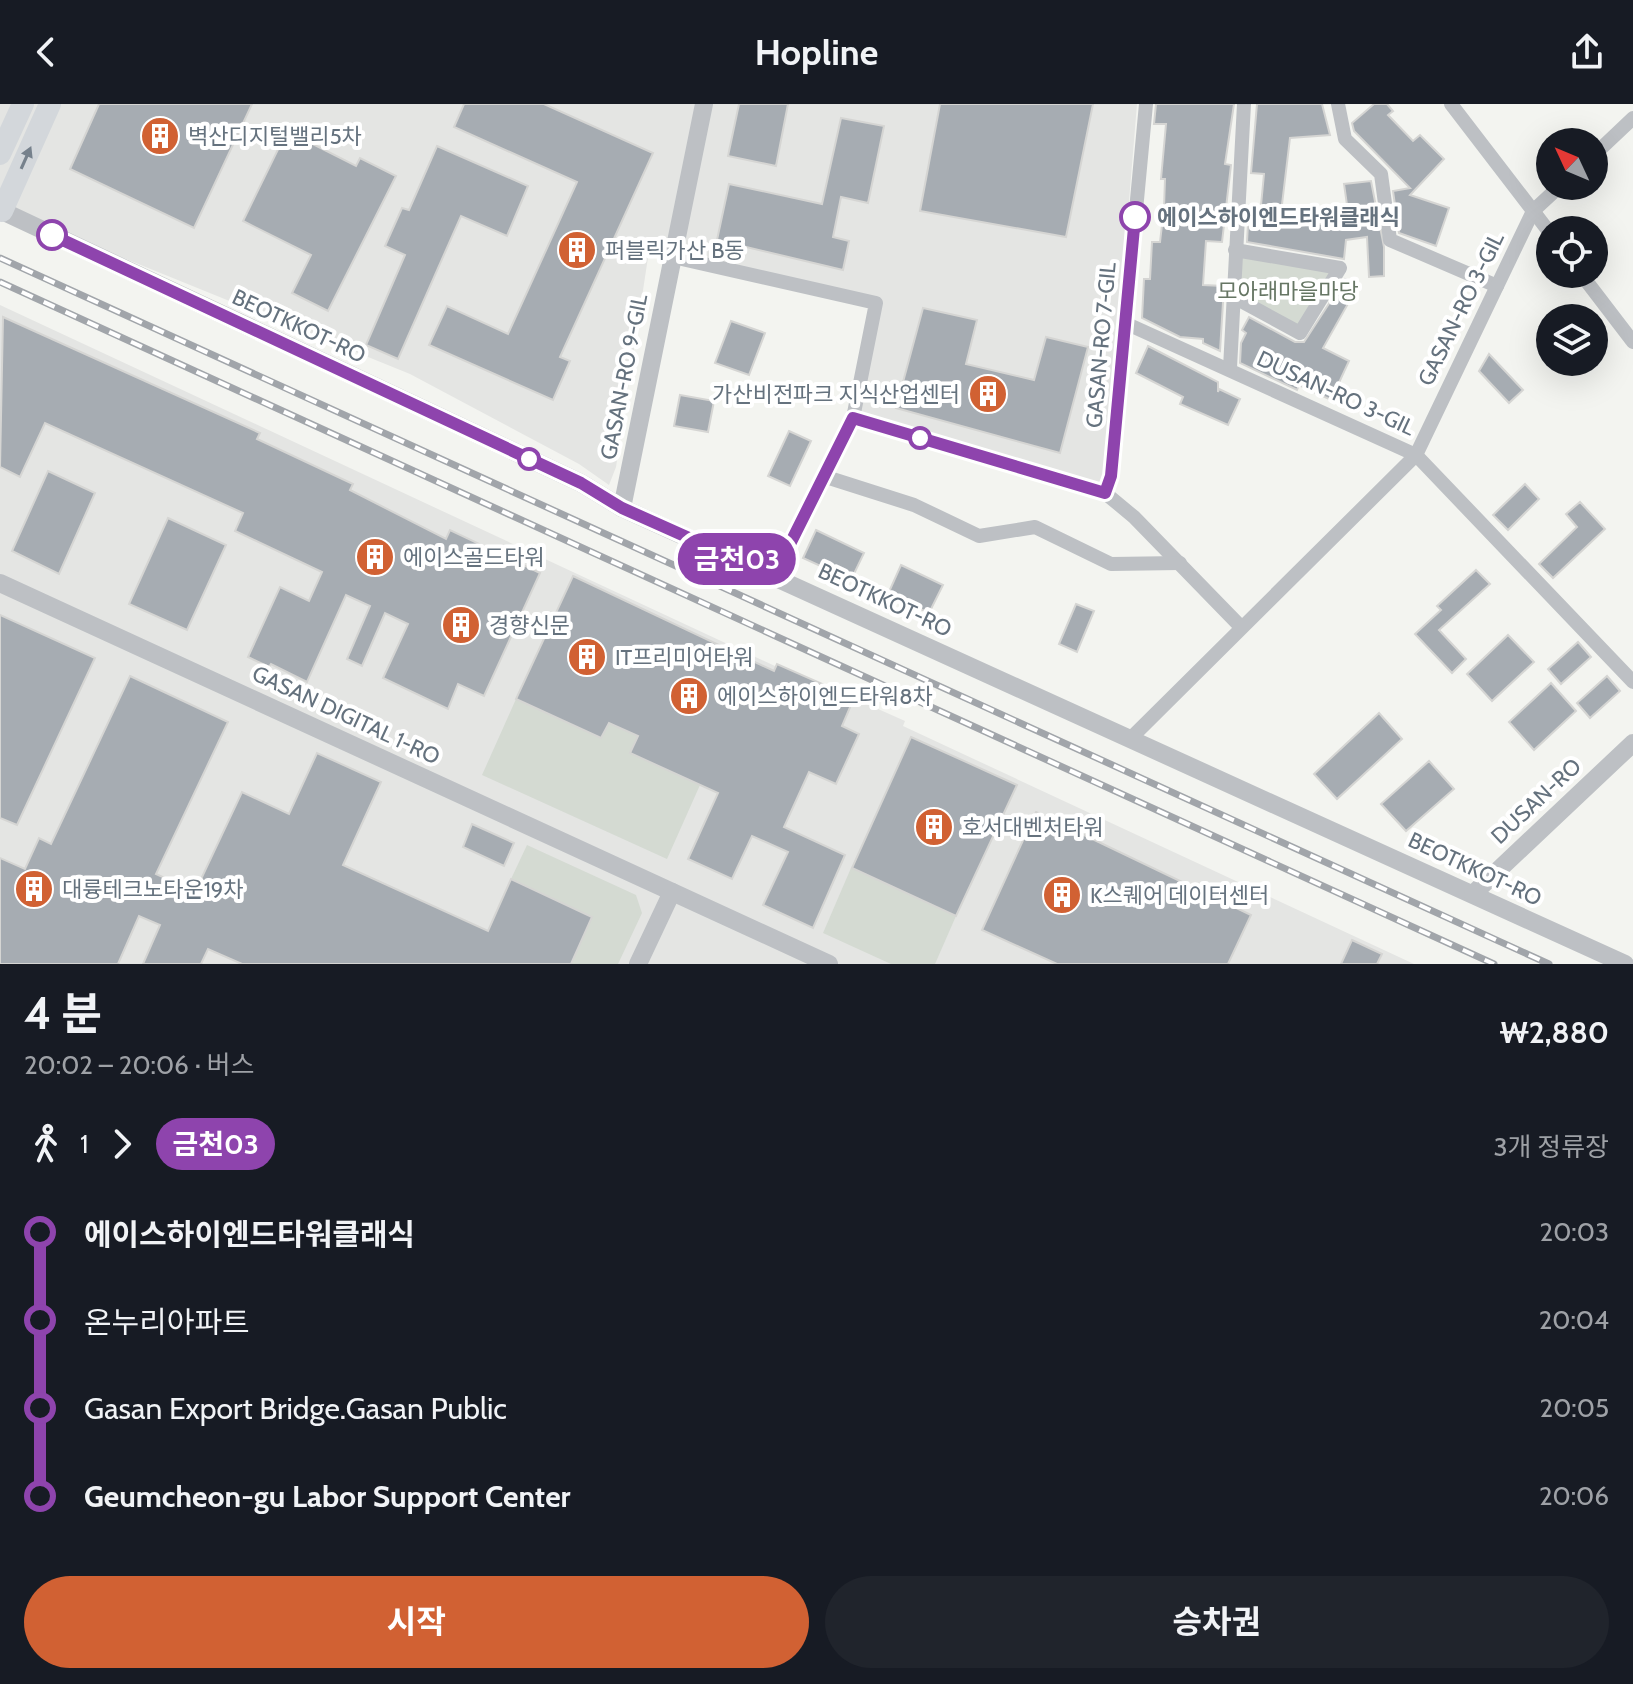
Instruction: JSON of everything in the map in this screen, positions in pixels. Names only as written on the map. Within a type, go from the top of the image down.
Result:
[{"type":"main road","points":[[0,154],[23,104]]},
{"type":"main road","points":[[1,211],[50,104]]},
{"type":"street","name":"GASAN-RO 9-GIL","points":[[622,508],[704,104]]},
{"type":"street","name":"GASAN-RO 7-GIL","points":[[1105,493],[1111,476],[1146,104]]},
{"type":"street","points":[[1230,368],[1244,104]]},
{"type":"street","points":[[1338,104],[1345,139],[1381,174],[1390,240],[1497,286]]},
{"type":"street","points":[[1451,104],[1537,216]]},
{"type":"street","points":[[1608,142],[1633,118]]},
{"type":"street","name":"GASAN-RO 3-GIL","points":[[1130,739],[1416,455],[1533,211],[1545,200]]},
{"type":"street","name":"BEOTKKOT-RO","points":[[1,211],[581,483],[622,508],[1625,964]]},
{"type":"street","points":[[1232,296],[1300,333],[1340,268],[1235,250]]},
{"type":"street","points":[[673,257],[876,303],[853,418],[774,576]]},
{"type":"street","points":[[1592,288],[1633,342]]},
{"type":"street","name":"DUSAN-RO 3-GIL","points":[[1125,323],[1416,455],[1633,682]]},
{"type":"street","points":[[853,418],[1105,493],[1180,563],[1241,627]]},
{"type":"street","points":[[823,476],[914,505],[979,536],[1035,527],[1111,564],[1180,563]]},
{"type":"street","name":"GASAN DIGITAL 1-RO","points":[[0,583],[829,964]]},
{"type":"street","name":"DUSAN-RO","points":[[1473,894],[1633,743]]},
{"type":"street","points":[[638,964],[672,892]]},
{"type":"shaded area","points":[[0,104],[1137,104],[1105,493],[853,418],[876,303],[649,251],[616,467],[609,485],[579,464],[410,374],[0,208]]},
{"type":"shaded area","points":[[0,305],[775,666],[777,664],[905,721],[903,726],[1414,964],[0,964]]},
{"type":"green space","name":"모아래마을마당","points":[[1235,250],[1340,268],[1300,333],[1232,296]]},
{"type":"green space","points":[[516,699],[601,738],[609,722],[638,736],[630,753],[700,785],[667,859],[482,775]]},
{"type":"green space","points":[[527,845],[636,895],[642,913],[618,964],[571,964],[592,917],[511,879]]},
{"type":"green space","points":[[851,868],[956,916],[935,964],[891,964],[823,933]]},
{"type":"building","name":"벽산디지털밸리5차","points":[[99,104],[252,104],[194,228],[70,169]]},
{"type":"building","name":"퍼블릭가산 B동","points":[[464,104],[544,104],[653,153],[560,357],[570,361],[553,400],[429,345],[447,306],[508,334],[577,182],[454,127]]},
{"type":"building","points":[[739,104],[788,104],[776,166],[728,156]]},
{"type":"building","points":[[940,104],[1093,104],[1066,237],[920,211]]},
{"type":"building","points":[[1156,104],[1234,104],[1225,164],[1231,165],[1222,242],[1206,241],[1203,285],[1224,286],[1220,351],[1203,343],[1203,339],[1180,337],[1142,318],[1144,279],[1150,279],[1152,242],[1160,242],[1164,208],[1165,179],[1161,179],[1166,124],[1154,124]]},
{"type":"building","points":[[1257,104],[1322,104],[1330,135],[1290,138],[1280,221],[1350,226],[1344,184],[1371,181],[1384,247],[1384,276],[1369,277],[1367,237],[1346,240],[1344,259],[1247,242],[1248,224],[1259,226],[1264,174],[1251,173]]},
{"type":"building","points":[[1374,104],[1387,104],[1393,111],[1388,115],[1413,141],[1420,135],[1444,159],[1410,195],[1449,208],[1436,246],[1399,233],[1393,191],[1410,188],[1354,131],[1352,123]]},
{"type":"building","points":[[841,118],[884,126],[868,203],[841,197],[833,237],[849,241],[843,270],[717,240],[729,184],[822,204]]},
{"type":"building","points":[[287,131],[356,166],[360,158],[396,176],[328,311],[292,293],[311,255],[243,221]]},
{"type":"building","points":[[437,146],[528,186],[507,236],[461,216],[398,359],[366,345],[405,255],[385,246],[402,208],[409,210]]},
{"type":"building","points":[[1345,279],[1358,286],[1323,348],[1349,361],[1331,400],[1299,385],[1297,390],[1240,363],[1241,343],[1246,333],[1242,330],[1249,317],[1295,342],[1304,342]]},
{"type":"building","name":"가산비전파크 지식산업센터","points":[[923,308],[977,320],[966,364],[1034,380],[1046,337],[1088,347],[1060,453],[896,408]]},
{"type":"building","points":[[3,317],[260,433],[257,439],[353,484],[350,490],[446,539],[450,530],[540,573],[484,696],[458,684],[448,709],[383,678],[408,624],[385,613],[362,666],[347,659],[370,606],[346,595],[307,682],[271,664],[269,667],[248,657],[280,587],[309,601],[322,572],[235,531],[243,513],[45,423],[20,477],[0,467]]},
{"type":"building","points":[[731,321],[765,333],[749,375],[715,363]]},
{"type":"building","points":[[1148,346],[1218,382],[1218,392],[1219,389],[1240,399],[1228,425],[1180,404],[1183,397],[1136,373]]},
{"type":"building","points":[[1489,354],[1523,390],[1509,403],[1479,371]]},
{"type":"building","points":[[680,395],[714,401],[708,432],[674,426]]},
{"type":"building","points":[[789,431],[811,441],[790,486],[768,476]]},
{"type":"building","points":[[48,471],[95,493],[59,574],[12,551]]},
{"type":"building","points":[[1525,484],[1539,499],[1508,530],[1493,515]]},
{"type":"building","points":[[1580,502],[1605,529],[1553,578],[1539,564],[1577,527],[1566,514]]},
{"type":"building","points":[[168,518],[226,545],[187,630],[129,604]]},
{"type":"building","points":[[816,530],[864,553],[851,580],[803,558]]},
{"type":"building","points":[[901,565],[943,585],[929,613],[888,594]]},
{"type":"building","points":[[1476,570],[1490,584],[1439,630],[1466,659],[1452,673],[1415,634],[1441,610],[1437,606]]},
{"type":"building","points":[[573,576],[774,671],[777,664],[854,698],[842,726],[859,734],[836,784],[809,772],[784,827],[845,855],[813,928],[763,905],[788,852],[752,836],[732,879],[688,859],[718,793],[630,753],[638,736],[609,723],[601,738],[516,699]]},
{"type":"building","points":[[1076,604],[1094,611],[1077,652],[1059,644]]},
{"type":"building","points":[[0,615],[95,658],[17,825],[0,818]]},
{"type":"building","points":[[1508,635],[1534,662],[1492,701],[1467,674]]},
{"type":"building","points":[[1578,642],[1591,657],[1561,684],[1548,669]]},
{"type":"building","points":[[130,676],[228,722],[156,874],[195,892],[242,792],[289,814],[317,753],[381,782],[343,865],[488,931],[511,879],[592,917],[571,964],[242,964],[208,949],[201,964],[143,964],[160,925],[139,916],[118,964],[0,964],[0,858],[25,869],[39,838],[51,844]]},
{"type":"building","points":[[1607,676],[1620,691],[1590,718],[1577,703]]},
{"type":"building","points":[[1551,683],[1576,711],[1534,750],[1509,722]]},
{"type":"building","points":[[1379,713],[1402,739],[1337,799],[1314,774]]},
{"type":"building","name":"호서대벤처타워","points":[[911,737],[1017,785],[956,916],[852,868]]},
{"type":"building","points":[[1429,761],[1454,789],[1406,831],[1381,804]]},
{"type":"building","points":[[1036,812],[1251,915],[1228,964],[1057,964],[982,930]]},
{"type":"building","points":[[472,824],[514,843],[504,866],[463,847]]},
{"type":"building","points":[[1352,940],[1382,954],[1377,964],[1341,964]]},
{"type":"railway","points":[[0,258],[1549,964]]},
{"type":"railway","points":[[0,282],[1494,964]]},
{"type":"bus line","name":"금천03","points":[[52,235],[581,483],[622,508],[774,576],[853,418],[1105,493],[1111,476],[1135,217]]},
{"type":"place","name":"벽산디지털밸리5차","points":[[160,136]]},
{"type":"place","name":"에이스하이엔드타워클래식","points":[[1135,217]]},
{"type":"place","name":"퍼블릭가산 B동","points":[[577,250]]},
{"type":"place","name":"가산비전파크 지식산업센터","points":[[988,394]]},
{"type":"place","name":"에이스골드타워","points":[[375,557]]},
{"type":"place","name":"경향신문","points":[[461,625]]},
{"type":"place","name":"IT프리미어타워","points":[[587,657]]},
{"type":"place","name":"에이스하이엔드타워8차","points":[[689,696]]},
{"type":"place","name":"호서대벤처타워","points":[[934,827]]},
{"type":"place","name":"대륭테크노타운19차","points":[[34,889]]},
{"type":"place","name":"K스퀘어 데이터센터","points":[[1062,895]]}]
